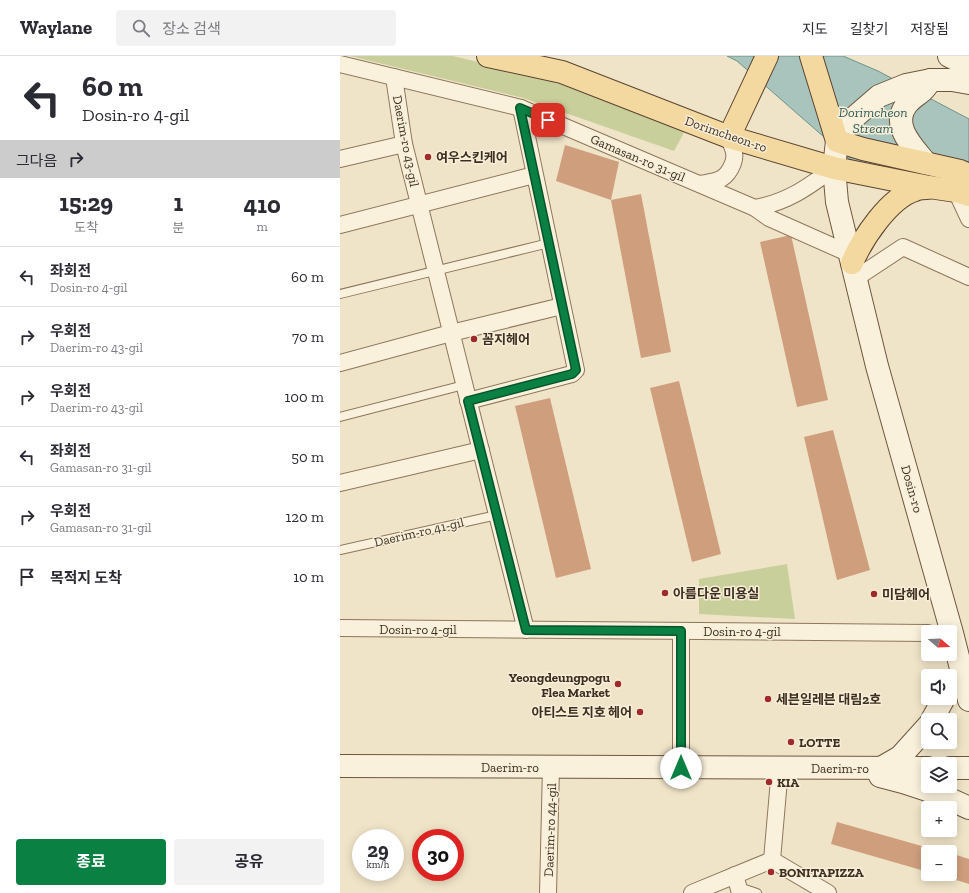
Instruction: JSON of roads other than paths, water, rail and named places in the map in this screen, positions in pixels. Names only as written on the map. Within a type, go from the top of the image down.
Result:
[{"type":"main road","name":"Dorimcheon-ro","points":[[488,56],[562,72],[729,137],[834,168],[929,188],[965,187]]},
{"type":"main road","points":[[729,137],[767,56]]},
{"type":"main road","points":[[811,56],[837,141],[960,171],[965,187]]},
{"type":"main road","points":[[950,56],[969,66]]},
{"type":"main road","points":[[926,163],[905,137],[901,122],[902,113],[906,105],[922,91],[951,81]]},
{"type":"main road","name":"Dosin-ro","points":[[949,625],[877,366],[837,202],[834,168],[837,141],[850,121],[879,96],[906,85],[951,81]]},
{"type":"main road","points":[[852,265],[856,252],[889,207],[901,197],[915,190],[929,188]]},
{"type":"main road","name":"Dosin-ro","points":[[957,655],[969,700]]},
{"type":"main road","points":[[956,669],[959,662]]},
{"type":"main road","points":[[881,768],[900,757],[921,734]]},
{"type":"main road","name":"Daerim-ro","points":[[340,766],[921,768]]},
{"type":"main road","points":[[849,768],[902,782],[955,801],[969,808]]},
{"type":"main road","points":[[957,768],[969,768]]},
{"type":"street","name":"Gamasan-ro 31-gil","points":[[340,64],[520,108],[755,208],[769,218],[852,265]]},
{"type":"street","name":"Daerim-ro 43-gil","points":[[394,78],[404,144],[526,630]]},
{"type":"street","points":[[468,401],[572,374],[576,370],[520,108]]},
{"type":"street","points":[[700,184],[719,180],[727,174],[731,168],[734,153],[729,137]]},
{"type":"street","points":[[340,160],[404,144]]},
{"type":"street","points":[[755,208],[778,203],[808,188],[834,168]]},
{"type":"street","name":"Daerim-ro 43-gil","points":[[419,204],[534,175]]},
{"type":"street","points":[[965,187],[969,220]]},
{"type":"street","points":[[340,225],[419,204]]},
{"type":"street","points":[[852,265],[903,247],[969,277]]},
{"type":"street","points":[[340,363],[451,333],[562,306]]},
{"type":"street","points":[[340,483],[480,450]]},
{"type":"street","name":"Dosin-ro 4-gil","points":[[340,628],[921,633]]},
{"type":"street","points":[[681,631],[681,768]]},
{"type":"street","name":"Daerim-ro 44-gil","points":[[548,893],[551,767]]},
{"type":"street","points":[[692,893],[738,885],[772,860],[780,768]]},
{"type":"street","points":[[772,860],[828,893]]},
{"type":"lane","points":[[340,294],[549,243]]},
{"type":"lane","points":[[340,417],[464,385]]},
{"type":"lane","name":"Daerim-ro 41-gil","points":[[340,550],[497,515]]},
{"type":"lane","points":[[738,885],[757,893]]},
{"type":"water","name":"Dorimcheon Stream","points":[[727,56],[843,56],[878,71],[969,119],[969,209],[848,158],[737,61]]},
{"type":"place","name":"여우스킨케어","points":[[428,157]]},
{"type":"place","name":"꼼지헤어","points":[[474,339]]},
{"type":"place","name":"아름다운 미용실","points":[[665,593]]},
{"type":"place","name":"미담헤어","points":[[874,594]]},
{"type":"place","name":"Yeongdeungpogu Flea Market","points":[[618,684]]},
{"type":"place","name":"세븐일레븐 대림2호","points":[[768,699]]},
{"type":"place","name":"아티스트 지호 헤어","points":[[640,712]]},
{"type":"place","name":"LOTTE","points":[[791,742]]},
{"type":"place","name":"KIA","points":[[769,782]]},
{"type":"place","name":"BONITAPIZZA","points":[[771,872]]}]
